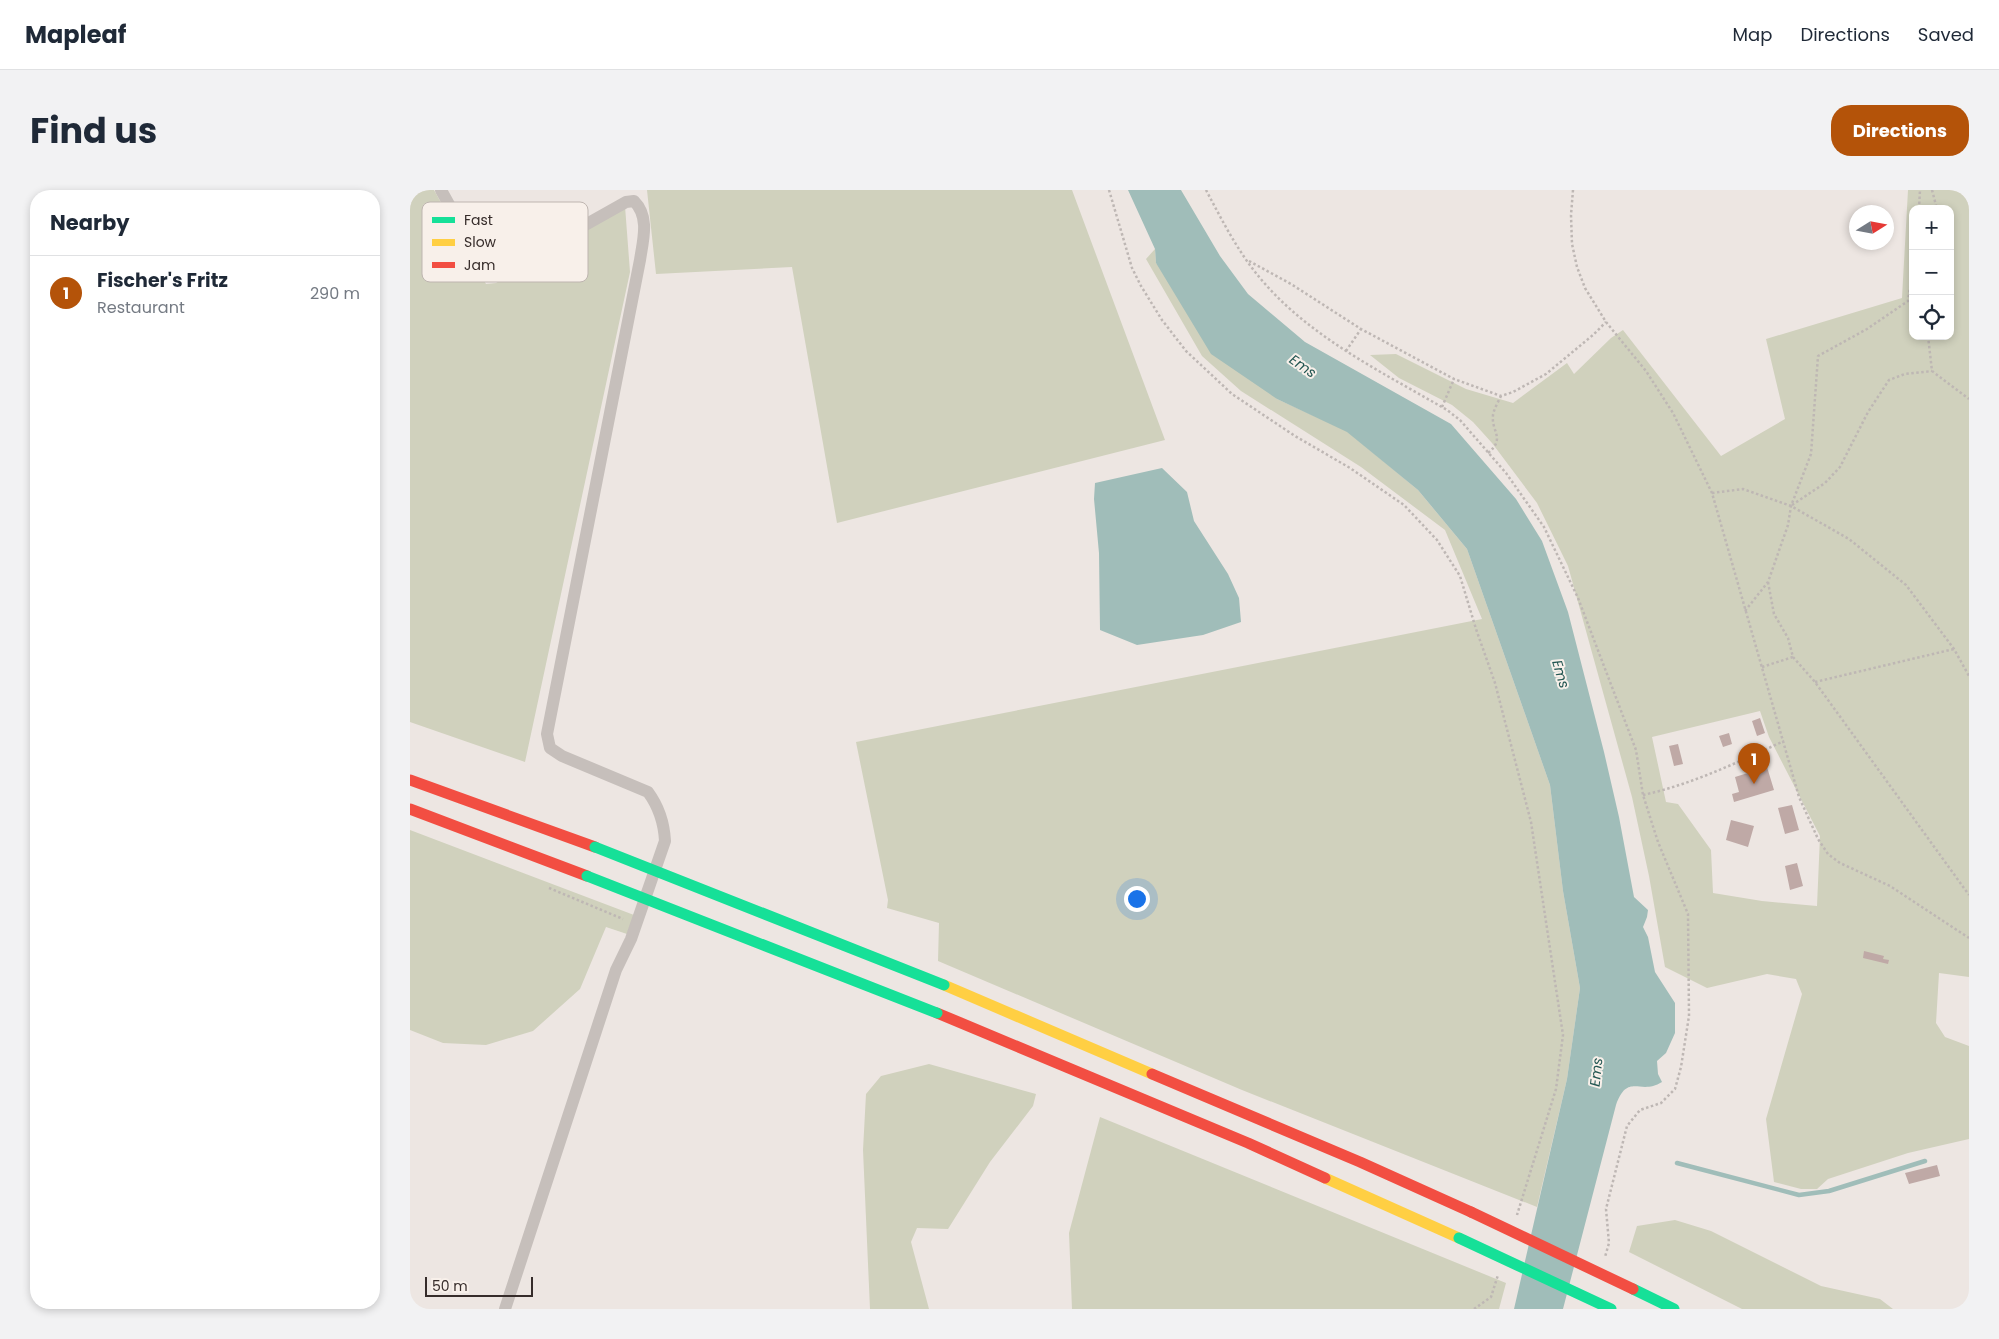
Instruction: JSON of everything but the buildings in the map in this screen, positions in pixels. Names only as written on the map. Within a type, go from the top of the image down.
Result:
[{"type":"highway","points":[[410,780],[595,847],[944,985],[1360,1162],[1471,1212],[1674,1309]]},
{"type":"highway","points":[[410,809],[937,1013],[1248,1142],[1611,1309]]},
{"type":"street","points":[[442,190],[449,202]]},
{"type":"street","points":[[505,1309],[616,970],[636,925],[665,841],[665,830],[657,804],[648,792],[562,756],[550,748],[546,734],[644,233],[642,209],[634,201],[626,202],[588,223]]},
{"type":"path","points":[[1109,190],[1132,268],[1162,320],[1186,351],[1232,394],[1295,436],[1350,468],[1404,505],[1437,540],[1460,576],[1495,683],[1532,822],[1563,1035],[1556,1089],[1515,1222]]},
{"type":"path","points":[[1206,190],[1225,226],[1260,279],[1285,304],[1346,351],[1442,407],[1460,420],[1506,473],[1544,527],[1578,598],[1636,750],[1643,795],[1658,842],[1688,914],[1689,1016],[1681,1068],[1675,1089],[1661,1103],[1640,1110],[1627,1126],[1606,1209],[1609,1243],[1604,1262]]},
{"type":"path","points":[[1573,190],[1571,215],[1572,244],[1577,267],[1585,288],[1606,322],[1646,370],[1673,413],[1712,493],[1799,797],[1818,840],[1828,854],[1840,863],[1890,886],[1969,938]]},
{"type":"path","points":[[1919,205],[1920,190]]},
{"type":"path","points":[[1932,190],[1936,205]]},
{"type":"path","points":[[1247,260],[1291,284],[1361,329],[1454,379],[1501,396],[1513,392],[1546,374],[1606,322]]},
{"type":"path","points":[[1745,611],[1768,582],[1788,525],[1791,506],[1811,454],[1818,356],[1867,329],[1908,301],[1909,294]]},
{"type":"path","points":[[1346,351],[1361,329]]},
{"type":"path","points":[[1928,340],[1932,371]]},
{"type":"path","points":[[1791,506],[1825,483],[1840,467],[1868,412],[1889,380],[1905,374],[1932,371],[1969,399]]},
{"type":"path","points":[[1442,407],[1454,379]]},
{"type":"path","points":[[1488,453],[1497,444],[1493,413],[1501,396]]},
{"type":"path","points":[[1712,493],[1743,490],[1791,506],[1849,539],[1906,585],[1954,649],[1969,676]]},
{"type":"path","points":[[1768,582],[1774,614],[1788,638],[1793,657],[1814,682],[1969,895]]},
{"type":"path","points":[[1814,682],[1954,649]]},
{"type":"path","points":[[1762,667],[1793,657]]},
{"type":"path","points":[[1643,795],[1671,788],[1705,776],[1784,741]]},
{"type":"path","points":[[549,888],[636,925]]},
{"type":"path","points":[[1474,1309],[1491,1297],[1500,1269]]},
{"type":"green space","points":[[410,190],[434,190],[441,202],[422,202],[422,282],[485,282],[486,284],[498,282],[588,282],[588,228],[625,206],[630,272],[525,762],[410,722]]},
{"type":"green space","points":[[647,190],[1072,190],[1165,440],[837,523],[792,267],[656,274]]},
{"type":"green space","points":[[1908,190],[1969,190],[1969,977],[1939,973],[1936,1023],[1945,1037],[1969,1046],[1969,1139],[1908,1153],[1828,1179],[1817,1189],[1801,1189],[1774,1182],[1766,1119],[1802,994],[1796,979],[1767,974],[1707,988],[1665,967],[1649,876],[1632,797],[1568,566],[1537,503],[1492,443],[1473,422],[1452,405],[1399,378],[1370,355],[1396,354],[1466,389],[1513,403],[1567,363],[1574,374],[1611,338],[1623,330],[1721,456],[1785,419],[1766,339],[1902,298]],"holes":[[[1760,711],[1769,737],[1820,836],[1817,906],[1762,901],[1713,893],[1711,850],[1678,804],[1666,802],[1652,737]]]},
{"type":"green space","points":[[1155,249],[1156,263],[1277,399],[1347,431],[1418,490],[1467,549],[1550,785],[1563,891],[1580,988],[1567,1079],[1537,1207],[1242,1090],[938,961],[939,923],[887,908],[888,900],[856,742],[1482,619],[1445,530],[1361,467],[1241,391],[1202,356],[1146,259]]},
{"type":"green space","points":[[410,830],[634,915],[627,934],[606,927],[580,989],[533,1031],[486,1045],[443,1043],[410,1030]]},
{"type":"green space","points":[[929,1064],[1036,1094],[1033,1106],[990,1162],[948,1229],[917,1228],[911,1242],[929,1309],[870,1309],[863,1150],[866,1094],[881,1076]]},
{"type":"green space","points":[[1100,1117],[1506,1283],[1499,1309],[1072,1309],[1069,1233]]},
{"type":"green space","points":[[1675,1220],[1711,1231],[1821,1286],[1880,1299],[1893,1309],[1742,1309],[1629,1252],[1637,1226]]},
{"type":"water","name":"Ems","points":[[1128,190],[1181,190],[1220,256],[1248,294],[1305,342],[1451,424],[1516,499],[1542,541],[1568,612],[1604,752],[1619,817],[1634,897],[1648,910],[1643,927],[1648,937],[1655,972],[1675,1003],[1675,1033],[1666,1053],[1657,1061],[1658,1074],[1662,1082],[1654,1086],[1635,1086],[1625,1089],[1616,1105],[1563,1309],[1514,1309],[1567,1079],[1580,988],[1563,891],[1550,785],[1467,549],[1418,490],[1347,432],[1277,399],[1211,354],[1156,263],[1155,249]]},
{"type":"water","points":[[1162,468],[1187,492],[1194,521],[1228,574],[1239,598],[1241,622],[1203,635],[1137,645],[1100,630],[1099,553],[1094,499],[1095,483]]},
{"type":"waterway","points":[[1677,1163],[1799,1195],[1829,1191],[1925,1161]]},
{"type":"traffic: fast","points":[[595,847],[944,985]]},
{"type":"traffic: fast","points":[[587,876],[937,1013]]},
{"type":"traffic: fast","points":[[1459,1238],[1611,1309]]},
{"type":"traffic: fast","points":[[1633,1289],[1674,1309]]},
{"type":"traffic: slow","points":[[944,985],[1152,1074]]},
{"type":"traffic: slow","points":[[1325,1178],[1459,1238]]},
{"type":"traffic: jam","points":[[410,780],[595,847]]},
{"type":"traffic: jam","points":[[410,809],[587,876]]},
{"type":"traffic: jam","points":[[937,1013],[1248,1143],[1325,1178]]},
{"type":"traffic: jam","points":[[1152,1074],[1360,1162],[1471,1212]]},
{"type":"traffic: jam","points":[[1471,1212],[1633,1289]]},
{"type":"place","name":"Fischer's Fritz","points":[[1754,784]]}]
